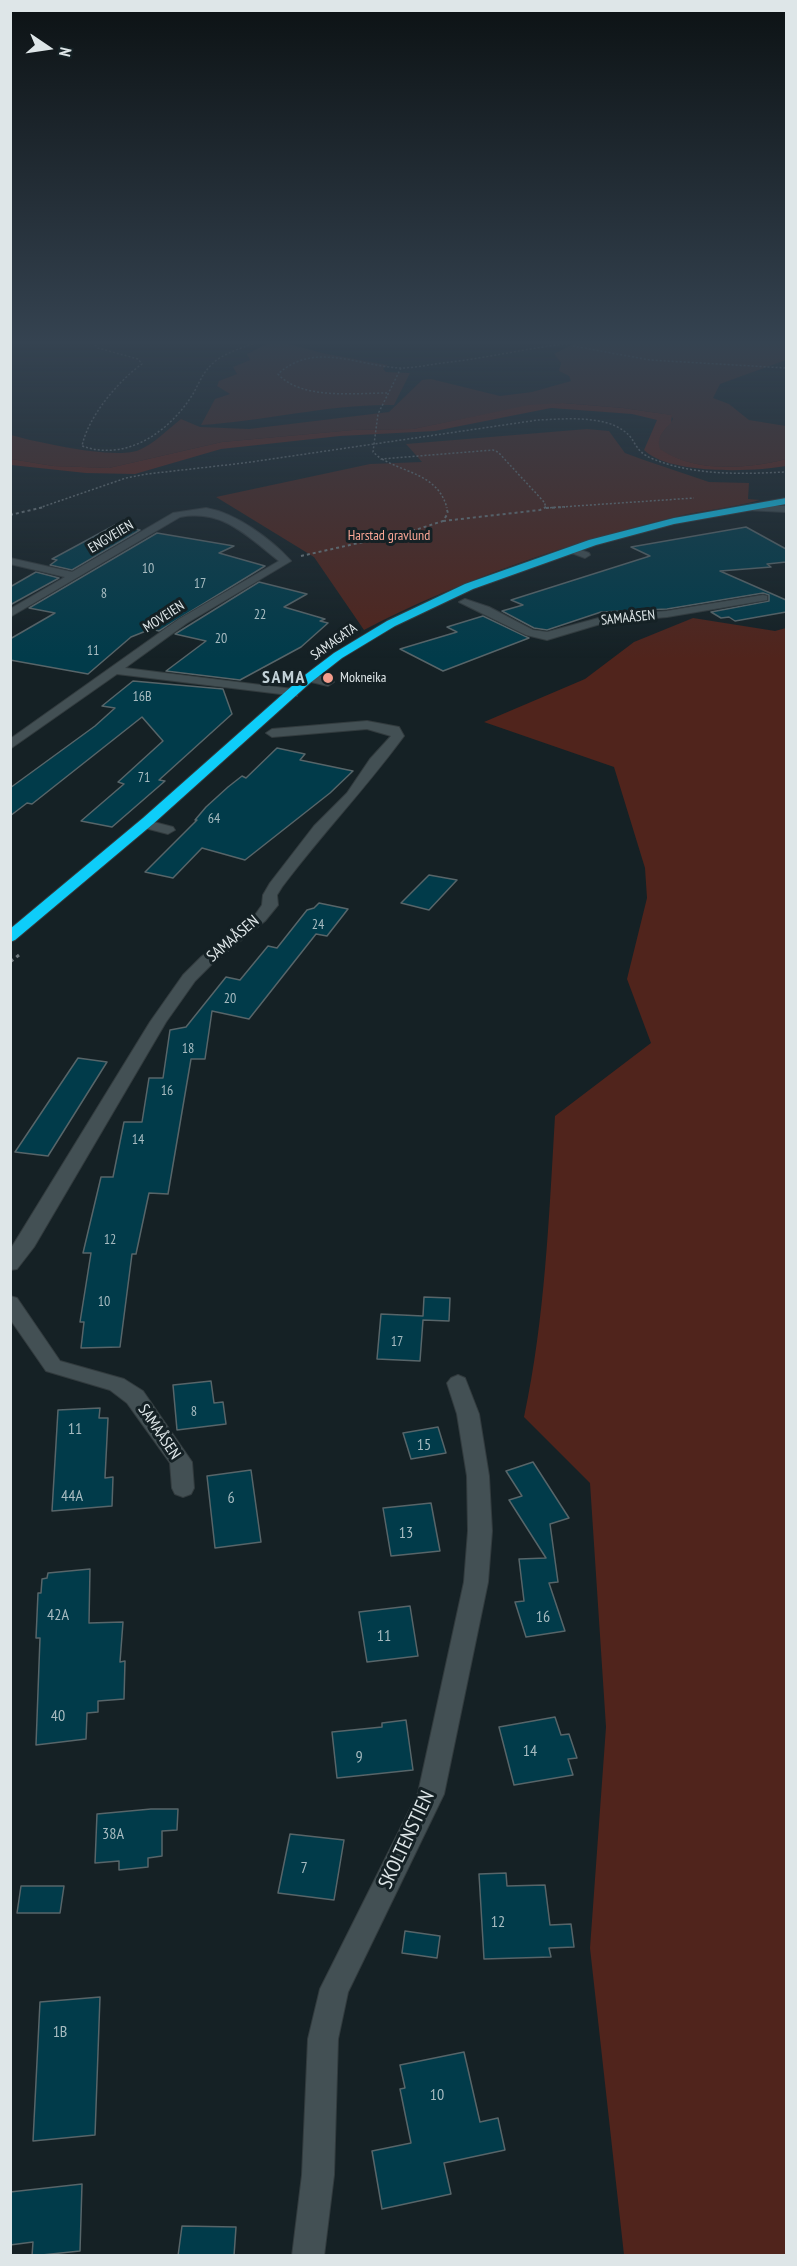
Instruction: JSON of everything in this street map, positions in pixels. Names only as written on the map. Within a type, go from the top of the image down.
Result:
[{"type":"highway","name":"SAMAGATA","points":[[10,937],[146,824],[310,678],[353,645],[411,613],[473,586],[675,521],[750,508]]},
{"type":"street","points":[[750,508],[786,505]]},
{"type":"street","name":"ENGVEIEN","points":[[10,614],[177,515],[207,512],[232,522],[285,560]]},
{"type":"street","name":"MOVEIEN","points":[[10,746],[112,670],[183,621],[285,560]]},
{"type":"street","points":[[10,561],[74,576]]},
{"type":"street","name":"SAMAÅSEN","points":[[465,602],[485,609],[530,633],[547,636],[606,619],[667,614],[763,598]]},
{"type":"street","points":[[112,670],[293,693]]},
{"type":"street","points":[[310,678],[328,682]]},
{"type":"street","name":"SAMAÅSEN","points":[[10,1264],[27,1242],[158,1022],[189,978],[207,960],[260,918],[270,905],[270,896],[275,886],[319,829],[352,796],[398,736],[394,730],[367,725],[272,733]]},
{"type":"street","points":[[146,824],[168,830]]},
{"type":"street","name":"SAMAÅSEN","points":[[10,1303],[53,1366],[117,1384],[135,1397],[181,1462],[183,1488]]},
{"type":"street","name":"SKOLTENSTIEN","points":[[308,2256],[318,2175],[323,2039],[334,1989],[431,1794],[476,1582],[480,1531],[478,1476],[468,1414],[458,1383]]},
{"type":"path","points":[[88,448],[104,452],[133,448]]},
{"type":"path","points":[[10,514],[73,498],[126,478],[347,448]]},
{"type":"path","points":[[374,448],[373,452],[381,459],[428,478],[438,486],[448,513],[443,521]]},
{"type":"path","points":[[635,448],[643,454],[680,467],[728,473],[786,472]]},
{"type":"path","points":[[381,459],[453,451],[493,450],[545,503],[546,508]]},
{"type":"path","points":[[285,560],[412,531],[443,521],[546,508],[702,497]]},
{"type":"path","points":[[10,962],[25,950]]},
{"type":"green space","points":[[11,448],[69,448],[113,453],[143,448],[197,448],[109,468],[53,466],[11,459]]},
{"type":"green space","name":"Harstad gravlund","points":[[409,448],[621,448],[625,453],[709,482],[749,483],[748,499],[760,500],[675,517],[555,551],[439,594],[364,630],[314,557],[216,497],[370,464],[422,462]]},
{"type":"green space","points":[[786,448],[786,459],[755,465],[721,467],[689,462],[659,449]]},
{"type":"green space","points":[[693,618],[775,631],[786,628],[786,2255],[624,2255],[590,1948],[606,1727],[590,1483],[524,1417],[541,1305],[555,1116],[651,1043],[627,979],[647,898],[645,868],[614,767],[484,722],[585,679],[634,642]]},
{"type":"shaded area","points":[[197,448],[232,448],[135,474],[86,473],[11,465],[11,459],[53,466],[109,468]]},
{"type":"shaded area","points":[[645,448],[660,448],[674,457],[689,462],[722,467],[755,465],[786,459],[786,466],[754,470],[691,468],[656,458],[644,450]]},
{"type":"building","points":[[115,525],[140,530],[72,570],[50,565],[57,560],[52,559]]},
{"type":"building","points":[[746,527],[786,549],[786,562],[767,564],[771,567],[720,571],[786,600],[786,612],[735,621],[729,617],[721,618],[711,612],[769,601],[769,595],[763,593],[667,609],[601,612],[547,630],[534,628],[502,611],[523,605],[511,600],[650,556],[631,547]]},
{"type":"building","points":[[157,533],[234,546],[219,553],[265,566],[159,631],[151,629],[131,637],[88,674],[10,660],[10,639],[55,613],[29,608]]},
{"type":"building","points":[[36,572],[59,578],[10,605],[10,587]]},
{"type":"building","points":[[259,582],[307,594],[284,607],[325,619],[320,621],[328,623],[301,647],[240,680],[166,671],[206,641],[175,634]]},
{"type":"building","points":[[483,616],[529,638],[443,671],[400,649],[457,632],[447,627]]},
{"type":"building","points":[[133,681],[223,689],[232,714],[159,780],[165,781],[112,827],[81,821],[124,784],[118,782],[163,741],[142,717],[32,804],[27,803],[10,816],[10,788],[95,726],[115,708],[102,706]]},
{"type":"building","points":[[277,748],[305,754],[300,760],[353,771],[330,793],[245,860],[202,848],[173,878],[145,872],[197,820],[195,820],[206,807],[242,776],[246,778]]},
{"type":"building","points":[[429,875],[457,880],[429,910],[401,903]]},
{"type":"building","points":[[319,903],[348,909],[327,936],[316,934],[249,1019],[212,1011],[205,1059],[191,1059],[168,1194],[149,1193],[136,1254],[132,1254],[120,1347],[81,1348],[84,1322],[80,1322],[91,1253],[83,1253],[101,1177],[113,1177],[124,1122],[142,1122],[149,1078],[163,1078],[170,1030],[186,1027],[226,977],[240,980],[268,946],[277,948],[307,910]]},
{"type":"building","points":[[78,1058],[107,1062],[48,1156],[15,1152]]},
{"type":"building","points":[[424,1297],[450,1298],[449,1321],[423,1320],[420,1361],[377,1359],[381,1314],[423,1316]]},
{"type":"building","points":[[211,1381],[214,1403],[223,1402],[226,1424],[177,1430],[173,1385]]},
{"type":"building","points":[[100,1408],[99,1418],[108,1418],[105,1478],[113,1477],[112,1506],[52,1511],[58,1410]]},
{"type":"building","points":[[438,1427],[446,1453],[411,1459],[403,1433]]},
{"type":"building","points":[[533,1462],[569,1518],[550,1524],[558,1582],[549,1583],[565,1631],[526,1637],[515,1602],[524,1601],[519,1559],[546,1558],[509,1500],[522,1496],[506,1471]]},
{"type":"building","points":[[251,1470],[261,1542],[215,1548],[207,1476]]},
{"type":"building","points":[[431,1503],[440,1551],[391,1556],[383,1508]]},
{"type":"building","points":[[90,1569],[89,1623],[123,1622],[120,1662],[125,1661],[124,1699],[98,1701],[98,1712],[87,1713],[86,1739],[36,1745],[40,1638],[36,1638],[38,1593],[41,1593],[42,1579],[47,1578],[48,1573]]},
{"type":"building","points":[[410,1606],[418,1656],[367,1662],[359,1612]]},
{"type":"building","points":[[555,1717],[561,1735],[569,1734],[577,1758],[568,1759],[573,1775],[514,1785],[499,1727]]},
{"type":"building","points":[[406,1720],[413,1770],[337,1778],[332,1732],[382,1727],[382,1723]]},
{"type":"building","points":[[178,1809],[177,1830],[162,1831],[162,1856],[148,1858],[148,1867],[119,1870],[119,1861],[95,1863],[97,1814]]},
{"type":"building","points":[[290,1834],[344,1840],[334,1900],[278,1893]]},
{"type":"building","points":[[506,1873],[507,1886],[545,1885],[550,1925],[571,1924],[574,1947],[549,1948],[551,1957],[484,1959],[479,1874]]},
{"type":"building","points":[[21,1886],[64,1886],[60,1913],[17,1913]]},
{"type":"building","points":[[405,1931],[440,1936],[437,1958],[402,1953]]},
{"type":"building","points":[[100,1997],[95,2135],[33,2141],[40,2002]]},
{"type":"building","points":[[464,2052],[480,2122],[498,2118],[505,2150],[444,2163],[451,2194],[382,2209],[372,2151],[411,2143],[400,2089],[405,2088],[400,2065]]},
{"type":"building","points":[[82,2184],[80,2251],[32,2256],[33,2242],[10,2245],[10,2192]]},
{"type":"building","points":[[182,2226],[236,2227],[234,2256],[178,2256]]},
{"type":"place","name":"Mokneika","points":[[328,678]]},
{"type":"district","name":"SAMA","points":[[284,678]]}]
